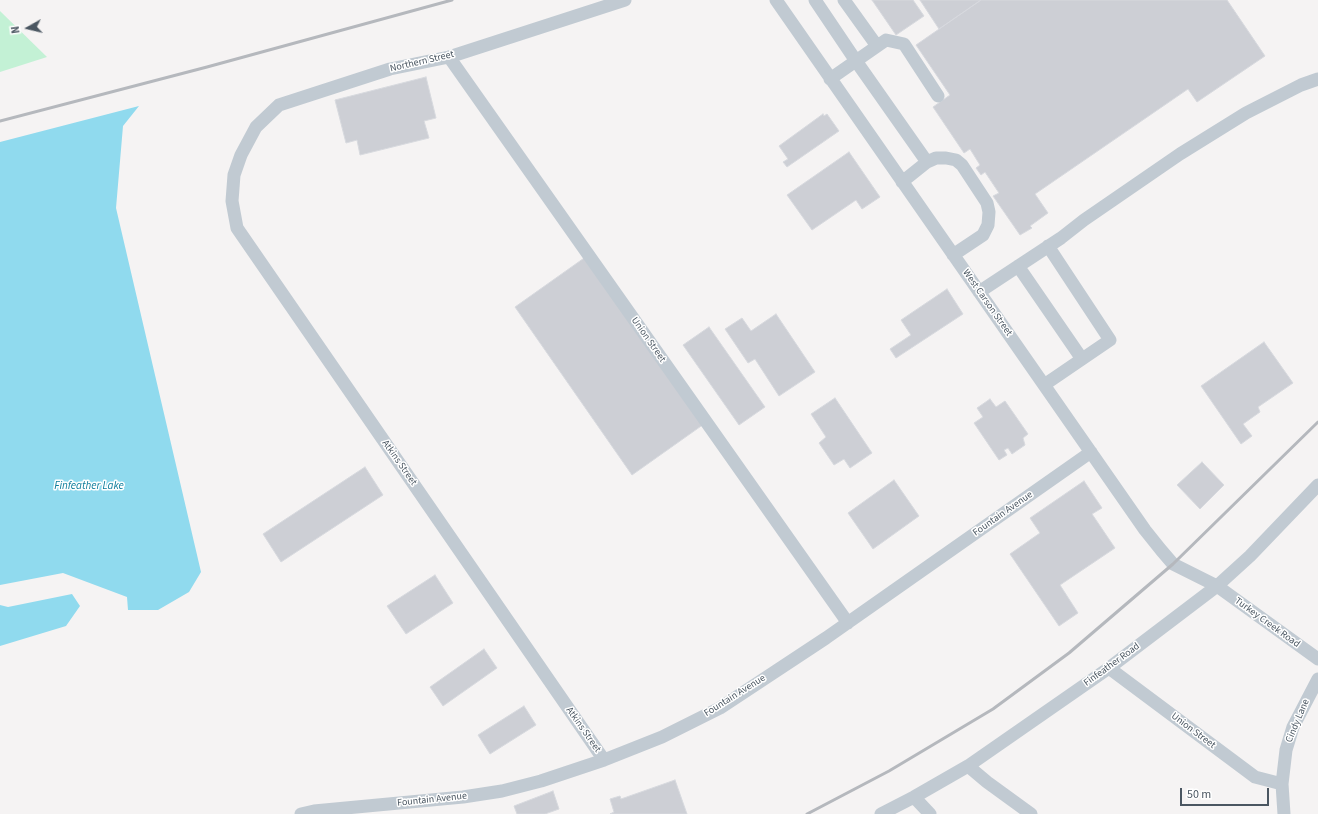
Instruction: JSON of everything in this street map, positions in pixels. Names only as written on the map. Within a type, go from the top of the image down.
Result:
[{"type":"street","name":"Northern Street","points":[[241,155],[256,127],[279,105],[390,69],[448,57],[625,0]]},
{"type":"street","name":"West Carson Street","points":[[776,0],[1145,530],[1173,564],[1217,586]]},
{"type":"street","points":[[815,0],[927,162]]},
{"type":"street","points":[[844,0],[877,46]]},
{"type":"street","points":[[830,79],[886,40],[904,44],[938,96]]},
{"type":"street","name":"Union Street","points":[[448,57],[848,623]]},
{"type":"street","points":[[979,292],[1180,154],[1246,113],[1301,85],[1318,79]]},
{"type":"street","name":"Atkins Street","points":[[241,155],[234,175],[232,202],[237,228],[604,760]]},
{"type":"street","points":[[902,182],[927,162],[936,158],[956,160],[962,165],[987,203],[989,212],[988,225],[983,235],[953,255]]},
{"type":"street","points":[[1044,385],[1110,340],[1048,246]]},
{"type":"street","points":[[1018,266],[1082,359]]},
{"type":"street","name":"Fountain Avenue","points":[[301,814],[314,811],[463,798],[502,791],[541,781],[604,760],[662,737],[720,708],[848,623],[1091,452]]},
{"type":"street","name":"Finfeather Road","points":[[881,814],[968,766],[1109,668],[1217,586],[1250,556],[1318,485]]},
{"type":"street","name":"Turkey Creek Road","points":[[1217,586],[1318,659]]},
{"type":"street","name":"Union Street","points":[[1109,668],[1255,777],[1282,784]]},
{"type":"street","name":"Cindy Lane","points":[[1284,814],[1282,784],[1286,750],[1293,727],[1318,679]]},
{"type":"street","points":[[968,766],[987,782],[1031,814]]},
{"type":"street","points":[[914,797],[930,814]]},
{"type":"green space","points":[[0,11],[47,57],[0,72]]},
{"type":"water","name":"Finfeather Lake","points":[[139,106],[123,126],[116,208],[201,572],[189,592],[158,610],[128,610],[127,597],[63,573],[0,585],[0,142]]},
{"type":"water","points":[[72,594],[80,606],[66,626],[0,646],[0,605],[8,607]]},
{"type":"building","points":[[872,0],[913,0],[924,16],[896,35]]},
{"type":"building","points":[[920,0],[981,0],[939,29]]},
{"type":"building","points":[[981,0],[1227,0],[1265,56],[1197,102],[1188,89],[1035,194],[1048,213],[1030,226],[1032,228],[1020,235],[993,196],[999,193],[985,172],[981,175],[976,168],[980,165],[970,149],[964,153],[933,107],[950,95],[916,45]]},
{"type":"building","points":[[426,77],[436,118],[424,121],[429,138],[360,155],[357,140],[346,143],[335,100]]},
{"type":"building","points":[[823,114],[824,116],[827,114],[839,131],[787,167],[783,162],[788,159],[779,146]]},
{"type":"building","points":[[849,152],[880,197],[862,209],[856,200],[812,230],[787,195]]},
{"type":"building","points":[[587,256],[704,424],[632,475],[515,307]]},
{"type":"building","points":[[947,289],[963,314],[896,358],[890,349],[911,335],[901,320]]},
{"type":"building","points":[[776,314],[815,372],[779,396],[755,359],[748,363],[725,329],[742,318],[751,331]]},
{"type":"building","points":[[709,327],[765,407],[739,425],[683,345]]},
{"type":"building","points":[[1264,342],[1293,383],[1258,407],[1260,412],[1243,424],[1252,436],[1241,444],[1201,386]]},
{"type":"building","points":[[835,398],[872,453],[850,468],[844,459],[834,465],[819,443],[826,437],[811,414]]},
{"type":"building","points":[[990,399],[996,407],[1005,401],[1028,434],[1023,438],[1025,445],[1012,454],[1008,448],[1004,450],[1007,455],[999,460],[974,423],[983,417],[977,408]]},
{"type":"building","points":[[1202,462],[1224,485],[1200,509],[1177,485]]},
{"type":"building","points":[[365,467],[383,495],[281,562],[263,534]]},
{"type":"building","points":[[894,480],[919,516],[873,549],[848,513]]},
{"type":"building","points":[[1084,481],[1102,508],[1092,514],[1115,548],[1060,585],[1078,613],[1059,626],[1010,554],[1040,533],[1030,518]]},
{"type":"building","points":[[435,575],[453,603],[406,634],[387,606]]},
{"type":"building","points":[[484,649],[497,668],[443,706],[430,687]]},
{"type":"building","points":[[524,706],[536,725],[490,754],[478,735]]},
{"type":"building","points":[[675,780],[687,814],[610,814],[614,812],[610,799],[620,796],[621,799]]},
{"type":"building","points":[[553,791],[559,809],[545,814],[517,814],[514,806]]},
{"type":"railway","points":[[0,121],[207,67],[452,0]]},
{"type":"railway","points":[[807,814],[889,771],[993,709],[1069,653],[1173,564],[1318,422]]}]
